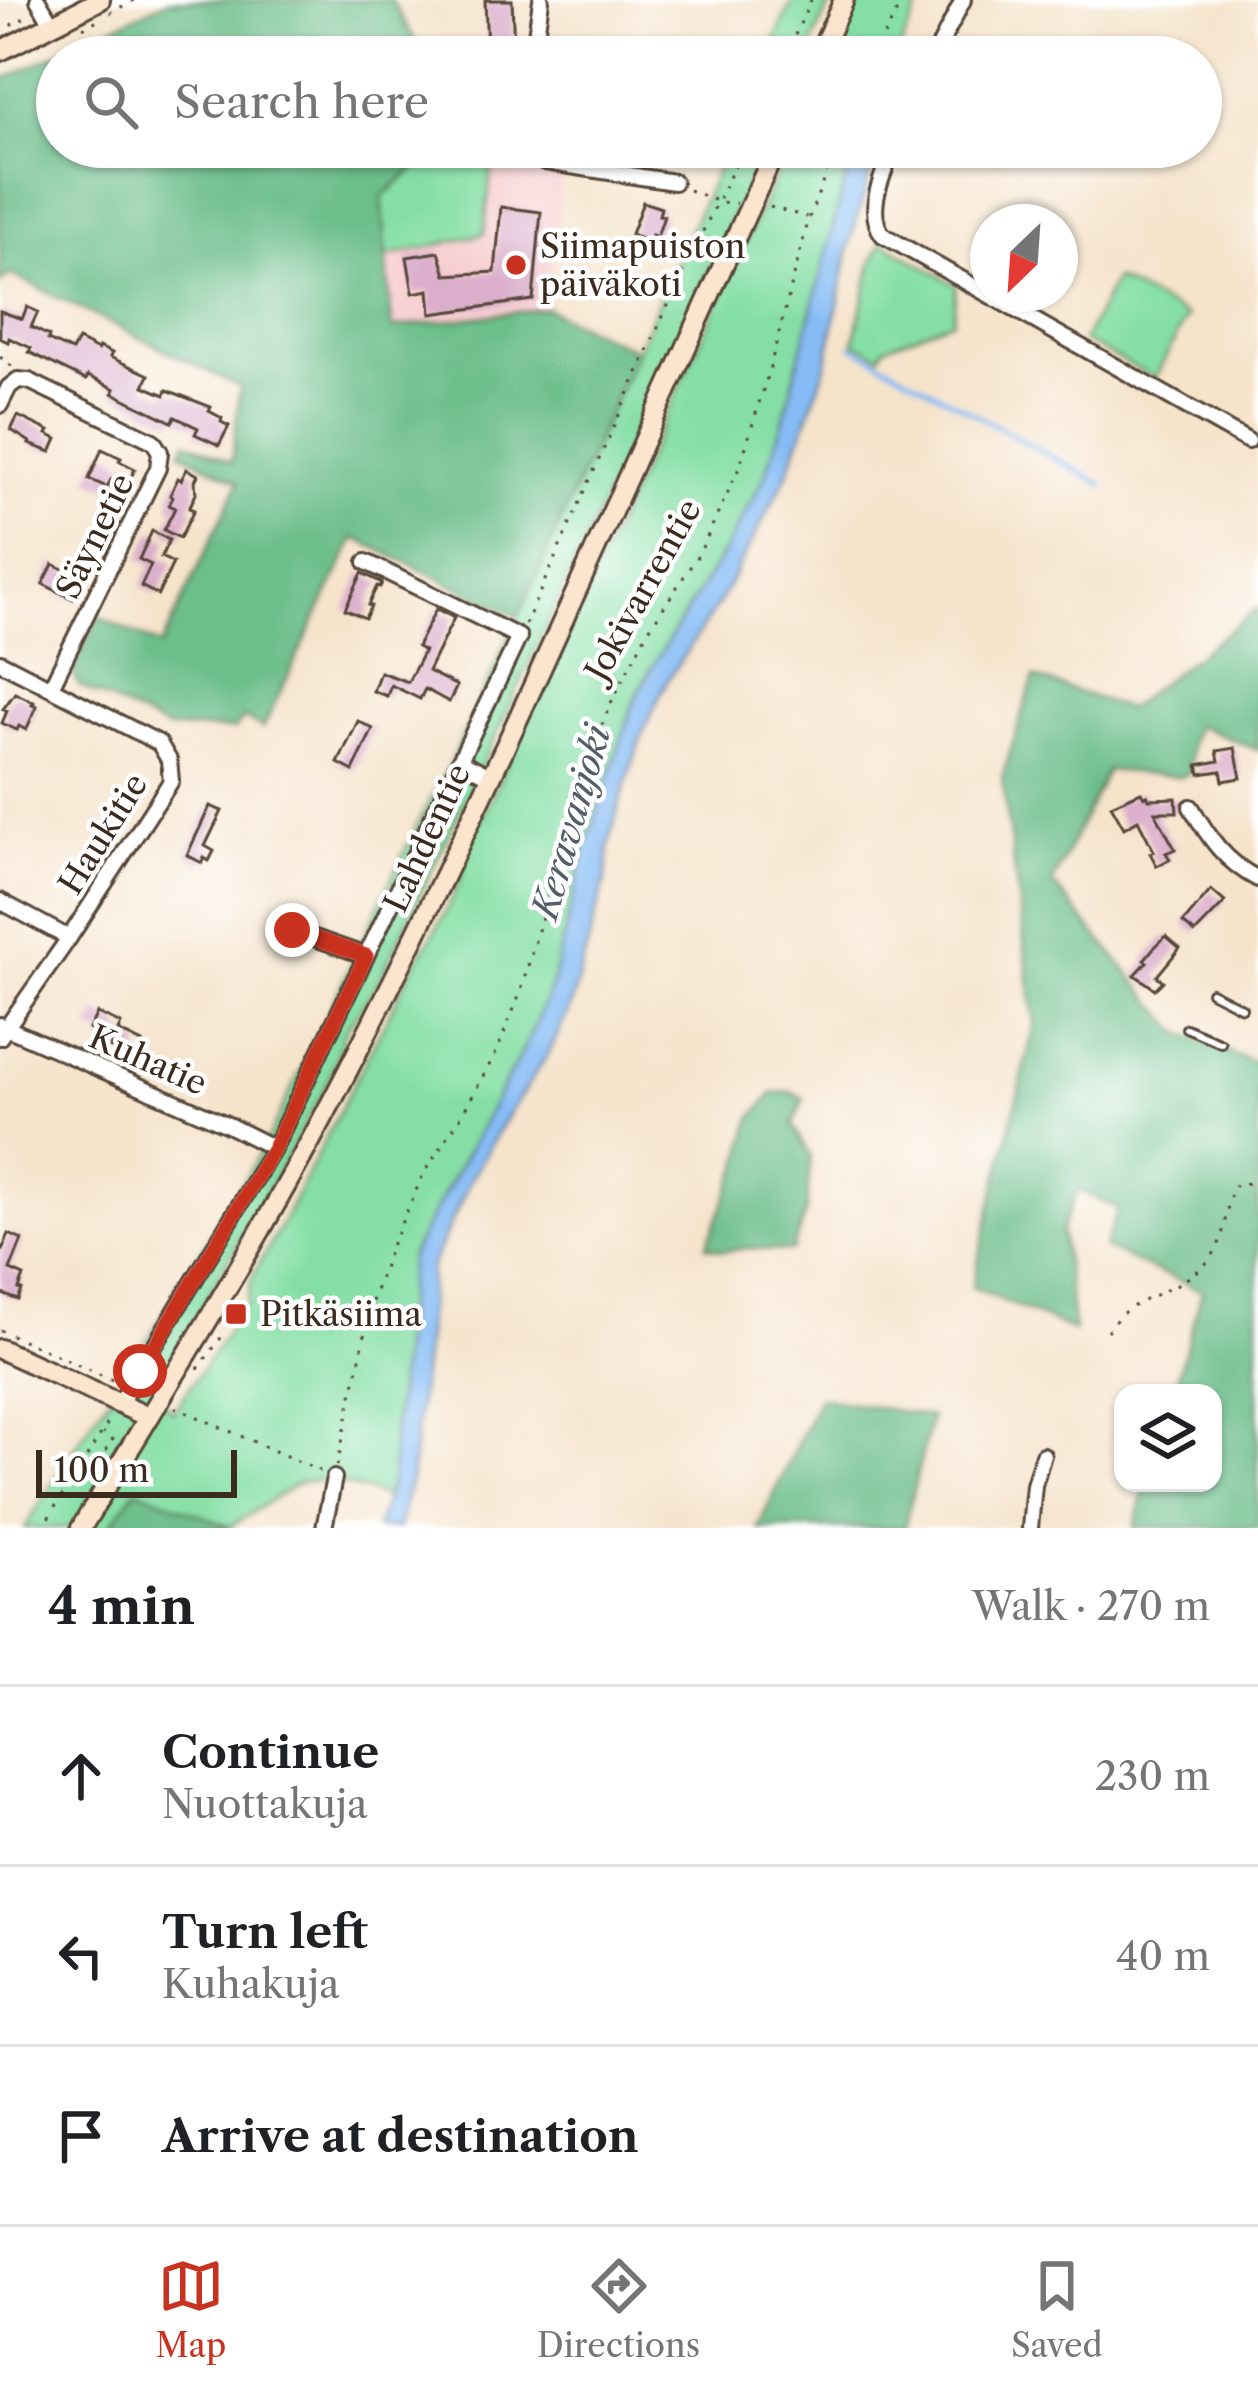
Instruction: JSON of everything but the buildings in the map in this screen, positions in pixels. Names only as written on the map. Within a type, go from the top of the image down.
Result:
[{"type":"main road","points":[[0,51],[44,10],[100,0]]},
{"type":"main road","points":[[828,36],[844,0]]},
{"type":"main road","name":"Lahdentie","points":[[81,1528],[218,1303],[346,1074],[490,776],[766,168]]},
{"type":"main road","points":[[0,1349],[148,1418]]},
{"type":"street","points":[[536,36],[541,0]]},
{"type":"street","points":[[945,36],[963,0]]},
{"type":"street","points":[[584,168],[674,182]]},
{"type":"street","points":[[886,168],[874,214],[883,235],[1248,441]]},
{"type":"street","name":"Säynetie","points":[[0,405],[9,387],[18,380],[29,381],[153,441],[160,452],[158,468],[51,687]]},
{"type":"street","points":[[120,1402],[274,1148],[519,637],[366,562]]},
{"type":"street","name":"Haukitie","points":[[0,662],[159,743],[169,760],[171,781],[69,938],[2,1030]]},
{"type":"street","points":[[460,761],[490,776]]},
{"type":"street","points":[[1191,807],[1212,843],[1244,872],[1258,878]]},
{"type":"street","points":[[0,902],[69,938]]},
{"type":"street","points":[[292,930],[366,956]]},
{"type":"street","name":"Kuhatie","points":[[2,1030],[274,1148]]},
{"type":"street","points":[[1030,1528],[1034,1485],[1043,1455]]},
{"type":"street","points":[[324,1528],[334,1478]]},
{"type":"lane","points":[[1211,992],[1242,1008]]},
{"type":"lane","points":[[1186,1028],[1221,1043]]},
{"type":"path","points":[[795,36],[811,0]]},
{"type":"path","points":[[884,36],[903,0]]},
{"type":"path","points":[[0,31],[44,10]]},
{"type":"path","points":[[519,637],[734,168]]},
{"type":"path","name":"Jokivarrentie","points":[[334,1478],[373,1297],[390,1248],[424,1173],[496,1053],[520,994],[583,772],[611,703],[646,634],[700,552],[740,466],[808,218],[828,168]]},
{"type":"path","points":[[674,182],[719,202]]},
{"type":"path","points":[[0,357],[15,372]]},
{"type":"path","points":[[1107,1331],[1125,1311],[1176,1285],[1209,1261],[1224,1234],[1226,1203],[1234,1186],[1258,1181]]},
{"type":"path","points":[[0,1330],[120,1402],[42,1528]]},
{"type":"path","points":[[190,1380],[223,1335]]},
{"type":"path","points":[[174,1406],[334,1478]]},
{"type":"path","points":[[82,1463],[94,1470],[113,1439],[101,1432]]},
{"type":"shaded area","points":[[416,168],[563,172],[547,308],[391,328],[382,197]]},
{"type":"green space","points":[[169,0],[391,0],[412,36],[94,36]]},
{"type":"green space","points":[[793,0],[832,0],[816,36],[777,36]]},
{"type":"green space","points":[[857,0],[922,0],[906,36],[841,36]]},
{"type":"green space","points":[[36,64],[36,168],[415,168],[382,197],[392,328],[547,308],[637,350],[518,616],[355,538],[263,728],[244,718],[235,729],[168,729],[79,686],[73,672],[98,616],[161,646],[239,482],[181,452],[187,441],[232,462],[240,387],[10,274],[0,283],[0,81]]},
{"type":"green space","points":[[417,168],[492,168],[484,234],[386,257],[382,197]]},
{"type":"green space","points":[[718,168],[755,168],[382,975],[344,1033],[318,1101],[154,1392],[173,1412],[247,1303],[252,1277],[447,909],[469,846],[779,168],[849,168],[764,478],[634,702],[586,846],[552,984],[529,1039],[410,1256],[392,1479],[386,1497],[329,1480],[299,1482],[230,1527],[136,1490],[109,1528],[25,1528],[124,1377],[270,1135],[531,589]]},
{"type":"green space","points":[[882,242],[956,285],[953,320],[885,347],[880,356],[854,342],[873,260]]},
{"type":"green space","points":[[1115,279],[1187,316],[1155,378],[1083,341]]},
{"type":"green space","points":[[1258,608],[1258,750],[1196,725],[1190,772],[1181,777],[1107,770],[1052,883],[1179,1032],[1258,1064],[1258,1528],[1135,1528],[1144,1492],[1222,1492],[1222,1384],[1176,1384],[1202,1291],[1104,1248],[1118,1209],[1078,1190],[1061,1230],[1074,1331],[972,1287],[1035,1024],[1002,778],[1034,677],[1127,709]]},
{"type":"green space","points":[[790,1092],[804,1098],[793,1125],[811,1157],[806,1211],[792,1251],[723,1251],[706,1246],[740,1165],[751,1120],[772,1094]]},
{"type":"green space","points":[[819,1397],[931,1417],[904,1528],[758,1528]]},
{"type":"green space","points":[[136,1489],[230,1527],[230,1528],[109,1528]]},
{"type":"water","points":[[849,168],[872,168],[850,243],[826,366],[786,478],[719,603],[667,681],[643,732],[618,809],[606,878],[571,1005],[550,1051],[471,1179],[431,1266],[411,1477],[398,1528],[376,1528],[392,1479],[410,1256],[529,1039],[552,984],[586,846],[634,702],[764,478]]},
{"type":"waterway","points":[[852,346],[1103,485]]},
{"type":"place","name":"Siimapuiston päiväkoti","points":[[516,265]]},
{"type":"place","name":"Pitkäsiima","points":[[236,1314]]},
{"type":"route","points":[[140,1371],[274,1148],[366,956],[292,930]]},
{"type":"water label","name":"Keravanjoki","points":[[571,822]]}]
